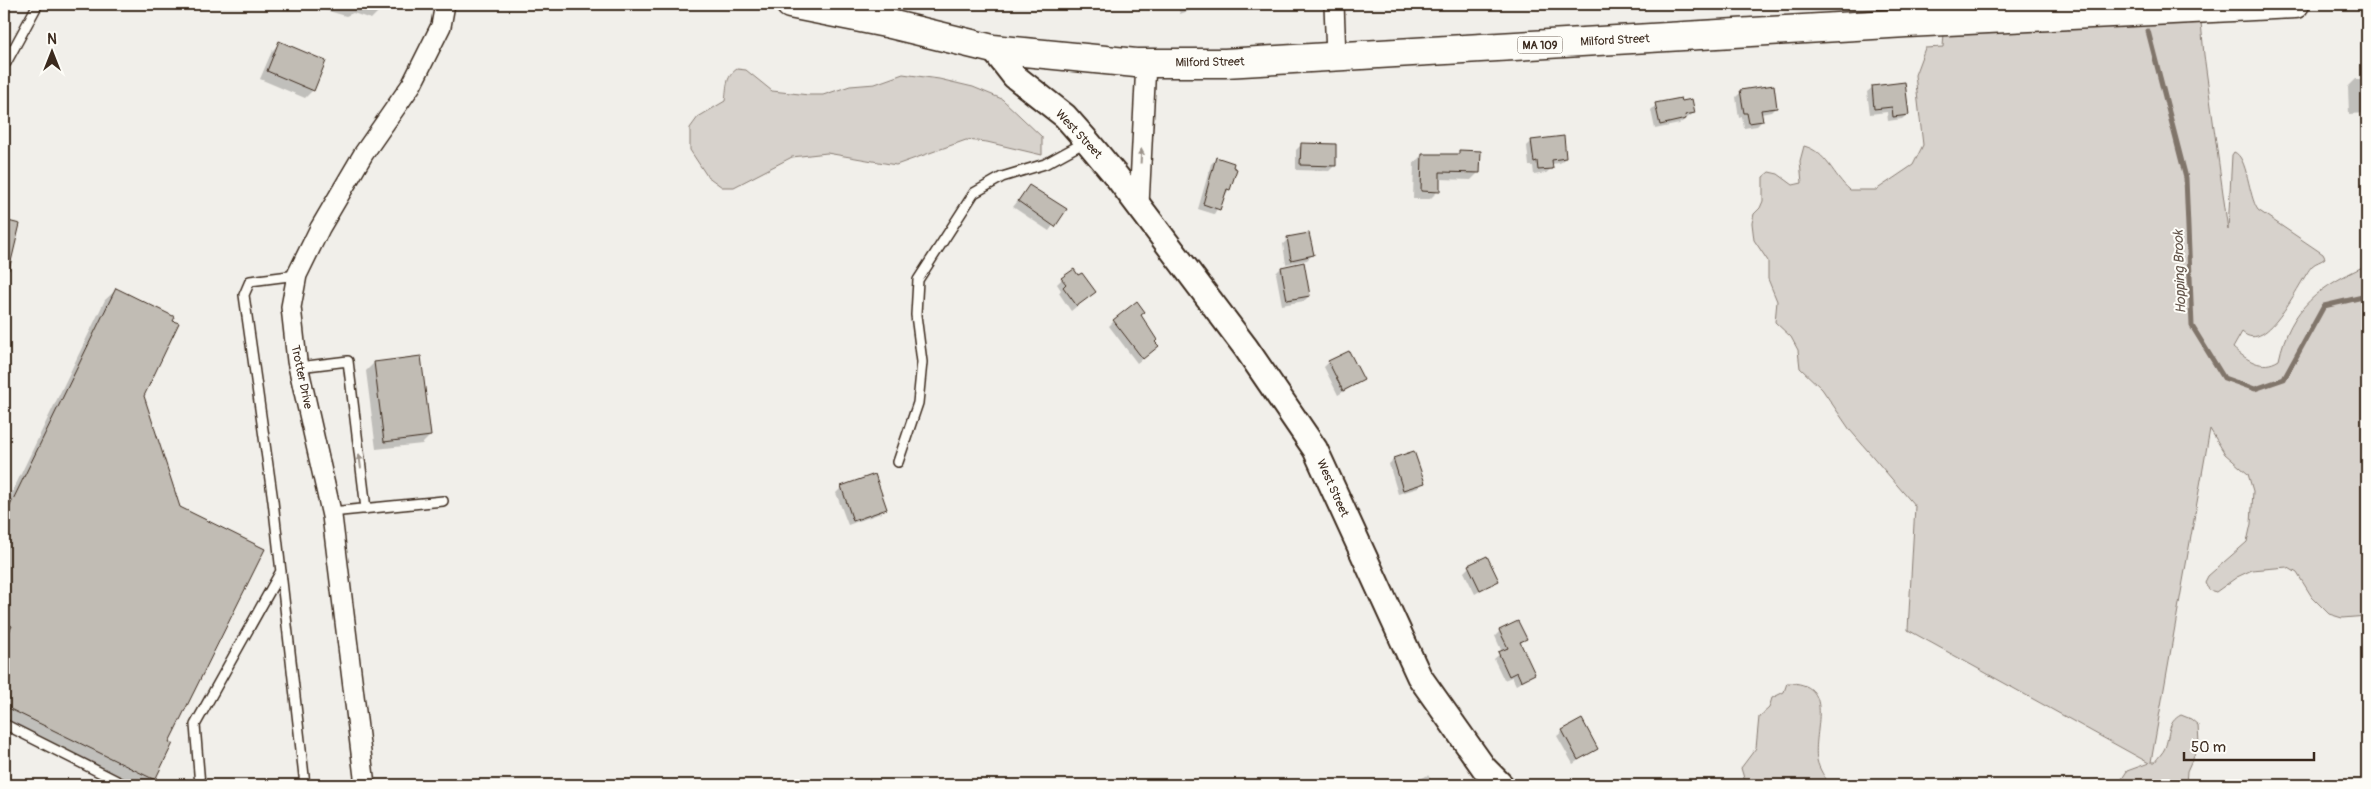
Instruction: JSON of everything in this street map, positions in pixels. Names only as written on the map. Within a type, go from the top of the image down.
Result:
[{"type":"main road","name":"Milford Street","points":[[790,4],[888,14],[993,49],[1146,63],[1225,63],[1906,23],[2295,4]]},
{"type":"street","name":"Trotter Drive","points":[[365,785],[331,512],[299,367],[291,307],[297,275],[320,228],[359,162],[412,84],[440,26],[445,4]]},
{"type":"street","points":[[1334,4],[1336,56]]},
{"type":"street","name":"West Street","points":[[993,49],[1014,76],[1065,116],[1139,205],[1246,348],[1316,449],[1418,676],[1484,768],[1501,785]]},
{"type":"street","points":[[1139,205],[1146,63]]},
{"type":"lane","points":[[6,64],[38,4]]},
{"type":"lane","points":[[898,462],[918,403],[922,362],[916,315],[918,280],[974,193],[1002,176],[1044,164],[1087,141]]},
{"type":"lane","points":[[297,275],[250,281],[244,295],[281,571],[305,785]]},
{"type":"lane","points":[[299,367],[348,361],[366,509]]},
{"type":"lane","points":[[331,512],[443,500]]},
{"type":"lane","points":[[200,785],[195,726],[281,571]]},
{"type":"lane","points":[[4,724],[125,785]]},
{"type":"shaded area","points":[[1846,4],[1966,4],[1892,8],[1851,7]]},
{"type":"shaded area","points":[[2201,22],[2228,230],[2232,155],[2234,152],[2239,155],[2242,161],[2258,210],[2323,254],[2325,258],[2312,266],[2282,314],[2272,326],[2262,334],[2252,337],[2242,332],[2233,348],[2255,363],[2267,364],[2279,360],[2291,326],[2310,300],[2335,281],[2367,265],[2367,616],[2342,618],[2329,614],[2312,597],[2297,573],[2287,567],[2252,570],[2237,577],[2216,592],[2209,590],[2205,582],[2208,576],[2247,542],[2251,524],[2253,491],[2248,474],[2225,454],[2210,429],[2151,762],[2155,762],[2163,752],[2171,725],[2181,715],[2191,719],[2198,725],[2199,744],[2187,771],[2186,785],[2118,785],[2127,771],[2149,763],[1908,630],[1915,506],[1850,430],[1822,389],[1800,368],[1798,350],[1791,337],[1775,322],[1777,301],[1768,279],[1768,261],[1754,240],[1752,223],[1754,214],[1760,208],[1763,201],[1763,177],[1769,172],[1778,174],[1793,185],[1802,183],[1800,161],[1804,146],[1819,153],[1850,190],[1876,190],[1913,165],[1923,145],[1915,75],[1925,48],[1943,47],[1944,33]]},
{"type":"shaded area","points":[[737,69],[746,70],[772,91],[809,95],[823,95],[850,86],[875,84],[903,74],[939,79],[973,87],[1002,99],[1042,137],[1042,155],[987,142],[966,140],[896,165],[827,153],[792,157],[734,187],[722,187],[707,176],[690,150],[690,128],[698,117],[725,101],[728,79]]},
{"type":"shaded area","points":[[1787,683],[1803,685],[1812,691],[1818,699],[1817,760],[1830,785],[1746,785],[1741,768],[1756,748],[1759,717],[1769,708],[1772,698],[1784,692]]},
{"type":"building","points":[[279,41],[326,61],[314,91],[267,71]]},
{"type":"building","points":[[1905,82],[1909,115],[1893,117],[1892,107],[1874,109],[1872,86]]},
{"type":"building","points":[[1774,85],[1777,108],[1761,110],[1763,121],[1749,123],[1747,113],[1744,113],[1740,90]]},
{"type":"building","points":[[1681,98],[1682,101],[1692,99],[1695,113],[1685,115],[1686,119],[1660,125],[1655,103]]},
{"type":"building","points":[[1564,136],[1566,158],[1552,160],[1553,169],[1538,170],[1537,161],[1534,162],[1531,140]]},
{"type":"building","points":[[1301,143],[1336,144],[1336,166],[1300,165]]},
{"type":"building","points":[[1459,150],[1481,151],[1480,173],[1440,172],[1440,192],[1421,191],[1422,154],[1459,154]]},
{"type":"building","points":[[1216,157],[1234,163],[1233,167],[1237,169],[1230,190],[1227,189],[1220,210],[1203,204]]},
{"type":"building","points":[[1029,185],[1067,209],[1055,227],[1018,201]]},
{"type":"building","points":[[4,220],[20,224],[9,270],[4,270]]},
{"type":"building","points":[[1309,233],[1314,255],[1291,260],[1287,237]]},
{"type":"building","points":[[1304,262],[1310,296],[1287,300],[1281,267]]},
{"type":"building","points":[[1074,269],[1078,275],[1082,273],[1096,292],[1077,306],[1063,287],[1066,284],[1061,278]]},
{"type":"building","points":[[116,288],[175,317],[173,321],[179,323],[144,396],[180,507],[265,549],[169,742],[173,743],[155,780],[4,706],[4,642],[12,626],[4,622],[4,518]]},
{"type":"building","points":[[1137,301],[1145,312],[1141,315],[1159,346],[1143,359],[1113,320]]},
{"type":"building","points":[[1349,351],[1364,380],[1343,391],[1328,361]]},
{"type":"building","points":[[421,356],[431,436],[384,442],[374,362]]},
{"type":"building","points":[[1414,451],[1425,483],[1403,490],[1393,458]]},
{"type":"building","points":[[875,474],[887,509],[853,521],[841,486]]},
{"type":"building","points":[[1487,556],[1499,581],[1480,590],[1468,565]]},
{"type":"building","points":[[1518,621],[1527,639],[1520,642],[1535,674],[1521,681],[1517,672],[1509,676],[1498,652],[1508,648],[1499,630]]},
{"type":"building","points":[[1582,719],[1598,749],[1578,760],[1562,730]]},
{"type":"waterway","name":"Hopping Brook","points":[[2148,31],[2186,178],[2192,326],[2224,378],[2255,389],[2284,379],[2324,306],[2367,296]]}]
